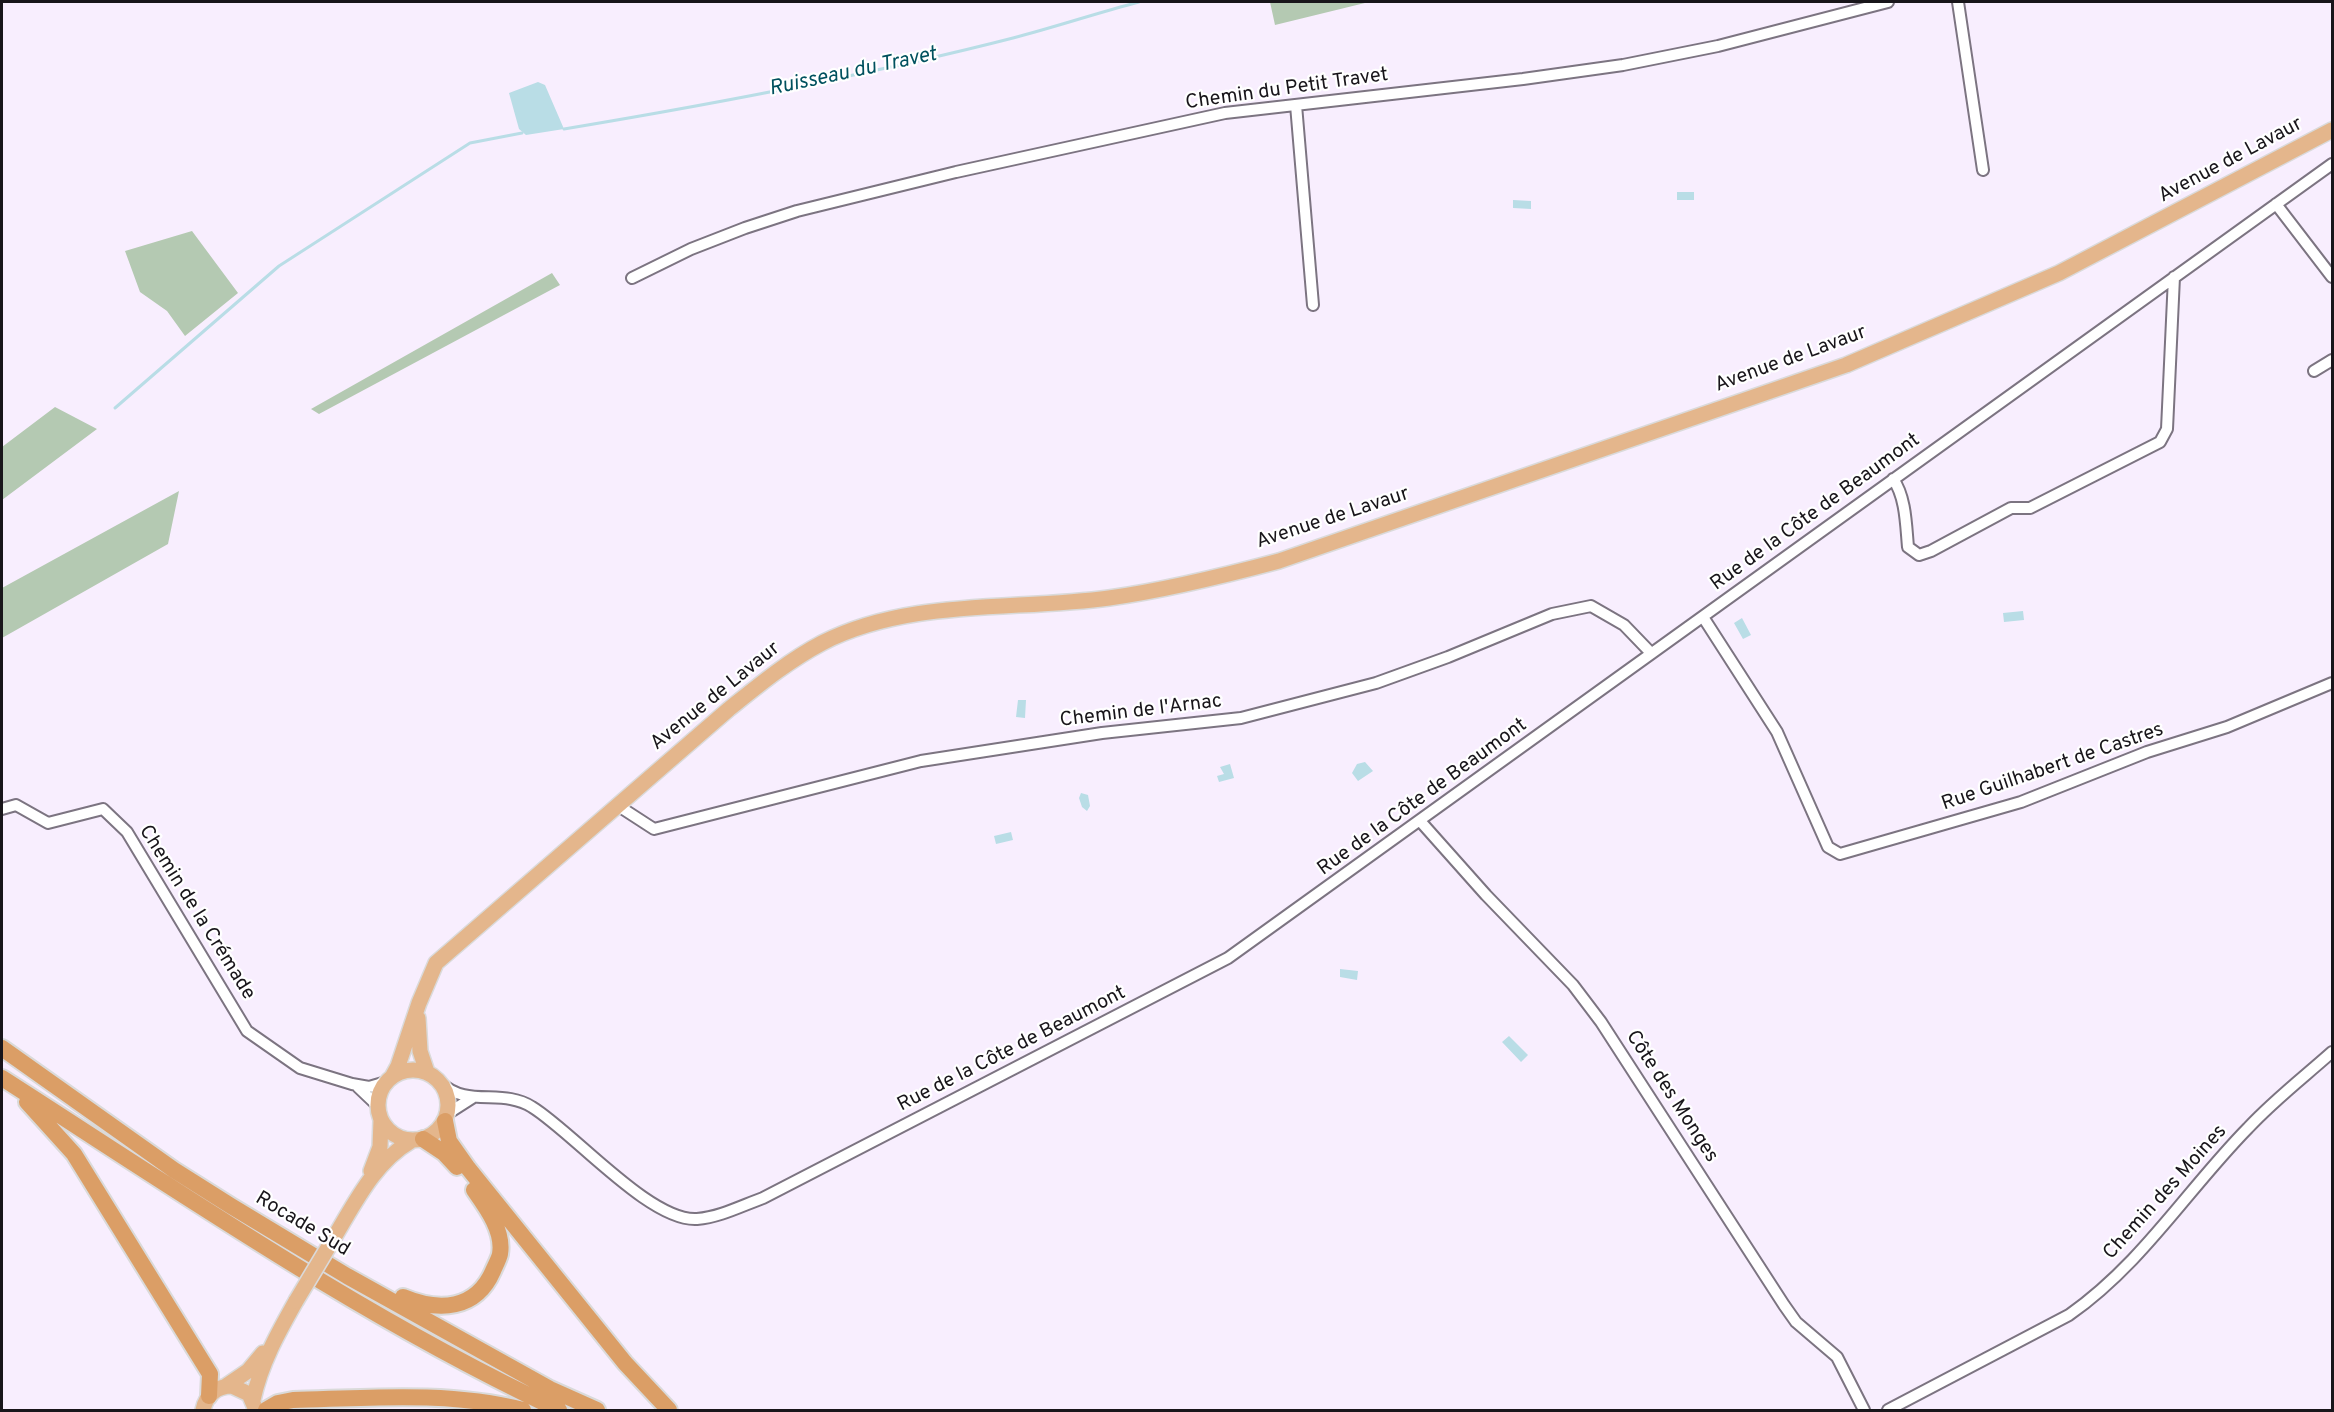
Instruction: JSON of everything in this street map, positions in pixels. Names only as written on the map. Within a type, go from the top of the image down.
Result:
[{"type":"highway","name":"Rocade Sud","points":[[2,1048],[184,1176],[347,1276],[550,1389],[597,1410]]},
{"type":"highway","name":"Rocade Sud","points":[[2,1078],[324,1284],[510,1387],[559,1410]]},
{"type":"highway","points":[[2,1078],[38,1112],[74,1154],[210,1374],[206,1403]]},
{"type":"highway","points":[[446,1117],[448,1141],[468,1168],[625,1363],[669,1410]]},
{"type":"highway","points":[[347,1276],[423,1305],[448,1307],[471,1300],[487,1285],[500,1253],[490,1214],[461,1171],[444,1153],[417,1140]]},
{"type":"highway","points":[[259,1407],[292,1400],[438,1398],[486,1402],[523,1410]]},
{"type":"main road","name":"Avenue de Lavaur","points":[[389,1080],[402,1055],[419,1003],[436,963],[617,805],[773,674],[823,643],[878,622],[941,611],[1108,598],[1201,582],[1279,561],[1846,365],[2059,273],[2332,130]]},
{"type":"main road","points":[[419,1003],[418,1039],[426,1072]]},
{"type":"main road","points":[[259,1407],[258,1379],[273,1341],[367,1182],[380,1146],[382,1089],[389,1080],[408,1070],[426,1072],[441,1083],[449,1103],[440,1129],[394,1153],[367,1182]]},
{"type":"main road","points":[[380,1113],[393,1134],[417,1140]]},
{"type":"main road","points":[[206,1403],[248,1371],[273,1341]]},
{"type":"main road","points":[[226,1386],[239,1388],[259,1407]]},
{"type":"street","name":"Chemin du Petit Travet","points":[[632,278],[723,236],[798,212],[956,172],[1225,113],[1523,79],[1623,65],[1718,46],[1888,2]]},
{"type":"street","points":[[1958,2],[1983,170]]},
{"type":"street","points":[[1296,105],[1313,305]]},
{"type":"street","name":"Rue de la Côte de Beaumont","points":[[446,1117],[459,1104],[472,1098],[496,1095],[530,1105],[641,1196],[671,1214],[694,1219],[719,1215],[763,1198],[1228,958],[1421,822],[2332,164]]},
{"type":"street","points":[[2276,204],[2332,277]]},
{"type":"street","points":[[1893,479],[1897,485],[1904,512],[1908,548],[1919,555],[1931,551],[1947,540],[2011,508],[2030,508],[2160,442],[2167,429],[2174,277]]},
{"type":"street","points":[[2314,371],[2332,360]]},
{"type":"street","name":"Chemin de l'Arnac","points":[[617,805],[654,829],[921,761],[1102,733],[1241,718],[1376,682],[1448,657],[1552,614],[1591,606],[1624,625],[1652,653]]},
{"type":"street","name":"Rue Guilhabert de Castres","points":[[1703,617],[1777,732],[1828,848],[1840,854],[2021,802],[2147,752],[2227,727],[2332,683]]},
{"type":"street","name":"Chemin de la Crémade","points":[[2,808],[16,806],[48,823],[103,809],[127,832],[247,1031],[300,1068],[352,1084]]},
{"type":"street","name":"Côte des Monges","points":[[1421,822],[1479,888],[1573,985],[1601,1022],[1784,1305],[1796,1322],[1837,1357],[1864,1410]]},
{"type":"street","name":"Chemin des Moines","points":[[1888,1410],[2069,1314],[2090,1300],[2155,1238],[2248,1126],[2332,1052]]},
{"type":"street","points":[[352,1084],[369,1087],[389,1080]]},
{"type":"street","name":"Rue de la Côte de Beaumont","points":[[441,1083],[452,1092],[472,1098]]},
{"type":"street","points":[[352,1084],[368,1094],[380,1113]]},
{"type":"green space","points":[[1270,2],[1369,2],[1275,25]]},
{"type":"green space","points":[[192,231],[238,293],[185,336],[167,311],[140,292],[125,251]]},
{"type":"green space","points":[[552,273],[560,285],[319,414],[311,409]]},
{"type":"green space","points":[[55,407],[97,429],[2,500],[2,447]]},
{"type":"green space","points":[[179,491],[168,544],[2,638],[2,588]]},
{"type":"water","points":[[538,82],[545,85],[564,129],[526,135],[519,129],[509,93]]},
{"type":"water","points":[[1677,192],[1694,192],[1694,200],[1677,200]]},
{"type":"water","points":[[1513,200],[1531,201],[1531,209],[1513,208]]},
{"type":"water","points":[[2023,611],[2024,620],[2004,622],[2003,613]]},
{"type":"water","points":[[1742,618],[1751,635],[1743,639],[1734,623]]},
{"type":"water","points":[[1018,700],[1026,700],[1025,718],[1016,717]]},
{"type":"water","points":[[1365,762],[1373,771],[1358,781],[1352,773],[1357,764]]},
{"type":"water","points":[[1230,764],[1234,778],[1219,782],[1217,776],[1224,774],[1220,767]]},
{"type":"water","points":[[1081,793],[1088,795],[1090,806],[1087,811],[1082,807],[1079,798]]},
{"type":"water","points":[[1011,832],[1013,840],[996,844],[994,836]]},
{"type":"water","points":[[1340,969],[1358,971],[1357,980],[1340,977]]},
{"type":"water","points":[[1509,1036],[1528,1055],[1521,1062],[1502,1042]]},
{"type":"waterway","name":"Ruisseau du Travet","points":[[564,129],[733,99],[902,65],[1013,38],[1139,2]]},
{"type":"waterway","points":[[115,408],[279,266],[470,143],[522,133]]}]
